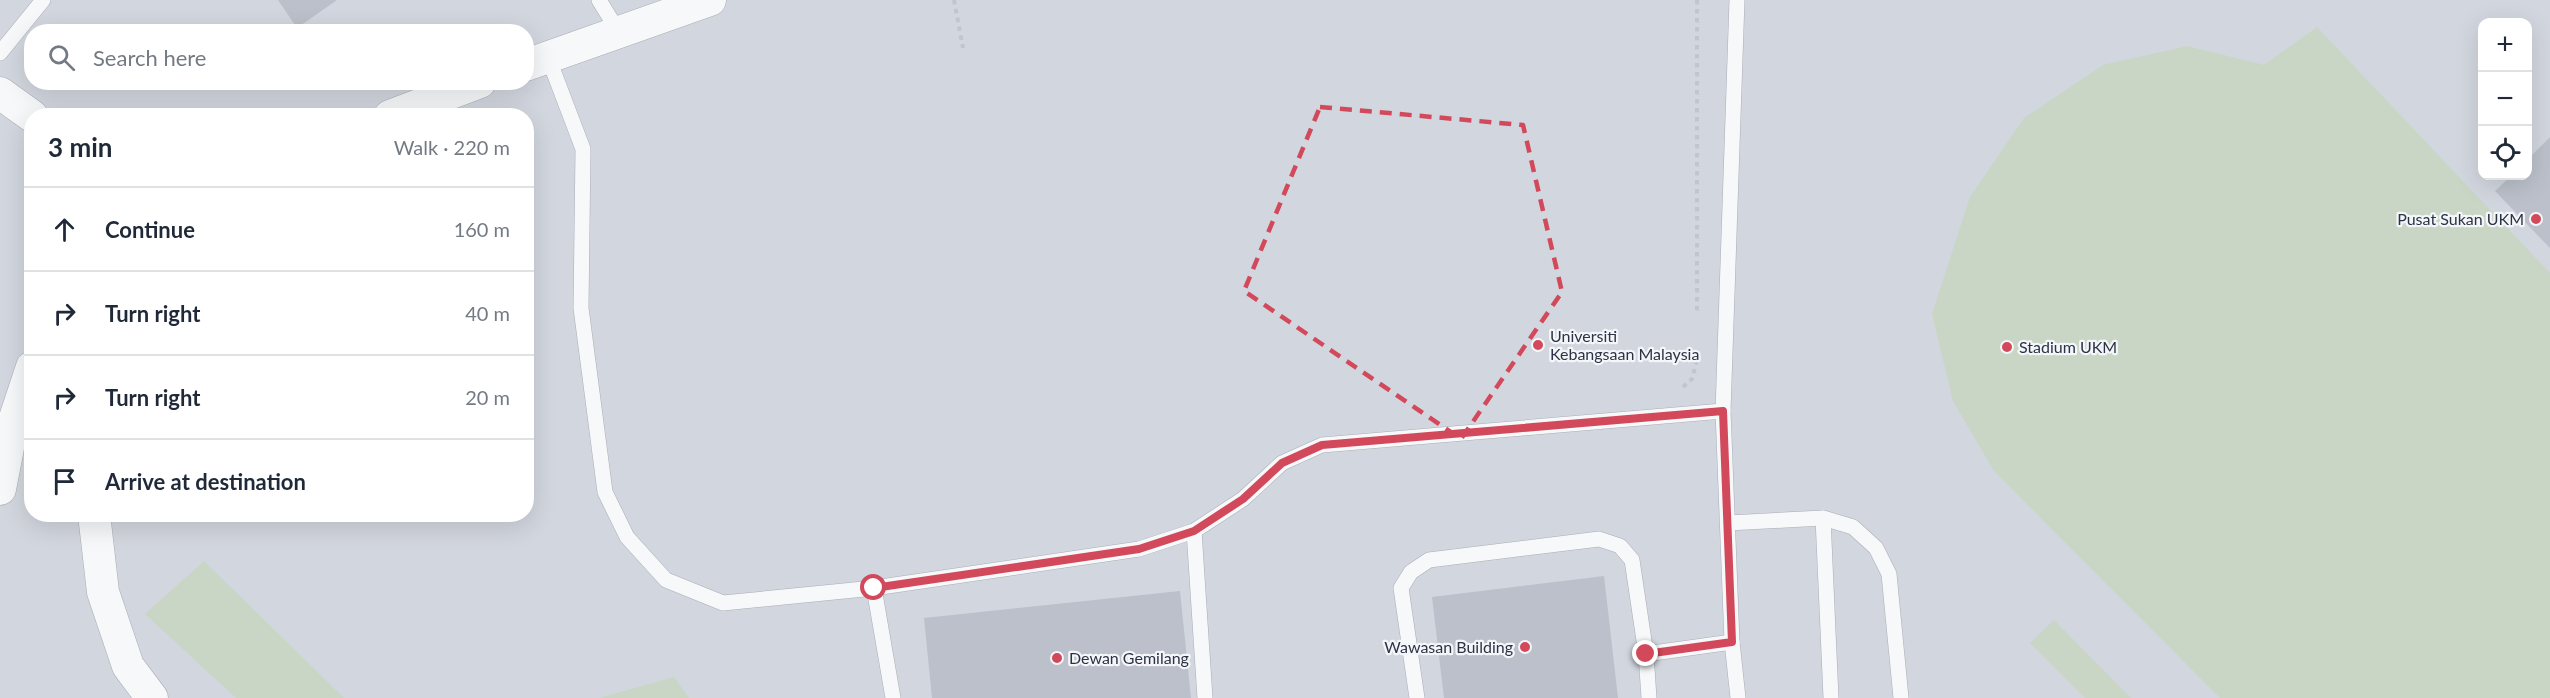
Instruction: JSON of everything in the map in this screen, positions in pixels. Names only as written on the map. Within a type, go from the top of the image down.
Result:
[{"type":"street","points":[[537,61],[710,0]]},
{"type":"street","points":[[411,108],[459,90]]},
{"type":"street","points":[[0,93],[24,110]]},
{"type":"street","points":[[0,489],[6,425],[24,385]]},
{"type":"street","points":[[95,522],[103,592],[128,666],[152,698]]},
{"type":"lane","points":[[0,53],[43,0]]},
{"type":"lane","points":[[599,0],[618,31]]},
{"type":"lane","points":[[1737,0],[1723,411],[1732,642],[1738,698]]},
{"type":"lane","points":[[537,61],[583,149],[581,308],[605,492],[627,537],[666,580],[723,603],[874,588],[1139,549],[1194,531],[1243,499],[1282,463],[1322,445],[1723,411]]},
{"type":"lane","points":[[1728,523],[1823,518],[1853,527],[1876,548],[1889,574],[1901,698]]},
{"type":"lane","points":[[1823,518],[1831,698]]},
{"type":"lane","points":[[1194,531],[1204,698]]},
{"type":"lane","points":[[1417,698],[1401,588],[1412,572],[1429,560],[1599,539],[1620,546],[1632,560],[1646,654],[1649,698]]},
{"type":"lane","points":[[874,588],[893,698]]},
{"type":"lane","points":[[1646,654],[1732,642]]},
{"type":"path","points":[[954,0],[963,48]]},
{"type":"path","points":[[1697,0],[1698,320]]},
{"type":"path","points":[[1679,390],[1692,379],[1698,355]]},
{"type":"highlighted area","points":[[1320,107],[1523,125],[1562,292],[1461,439],[1244,291]]},
{"type":"shaded area","name":"Universiti Kebangsaan Malaysia","points":[[0,0],[2550,0],[2550,698],[0,698]]},
{"type":"green space","points":[[2317,27],[2550,273],[2550,698],[2220,698],[1994,471],[1953,401],[1932,314],[1970,197],[2024,118],[2103,65],[2187,46],[2264,65]]},
{"type":"green space","points":[[204,561],[344,698],[236,698],[145,614]]},
{"type":"green space","points":[[2054,620],[2131,698],[2085,698],[2030,643]]},
{"type":"green space","points":[[674,677],[689,698],[599,698]]},
{"type":"building","points":[[278,0],[337,0],[303,24],[294,24]]},
{"type":"building","name":"Pusat Sukan UKM","points":[[2550,137],[2550,248],[2495,191],[2507,180],[2532,180],[2532,155]]},
{"type":"building","name":"Wawasan Building","points":[[1604,576],[1618,698],[1444,698],[1432,597]]},
{"type":"building","name":"Dewan Gemilang","points":[[1180,591],[1191,698],[932,698],[924,618]]},
{"type":"place","name":"Pusat Sukan UKM","points":[[2536,219]]},
{"type":"place","name":"Universiti Kebangsaan Malaysia","points":[[1538,345]]},
{"type":"place","name":"Stadium UKM","points":[[2007,347]]},
{"type":"place","name":"Wawasan Building","points":[[1525,647]]},
{"type":"place","name":"Dewan Gemilang","points":[[1057,658]]},
{"type":"route","points":[[874,588],[1139,549],[1194,531],[1243,499],[1282,463],[1322,445],[1723,411],[1732,642],[1646,654]]}]
